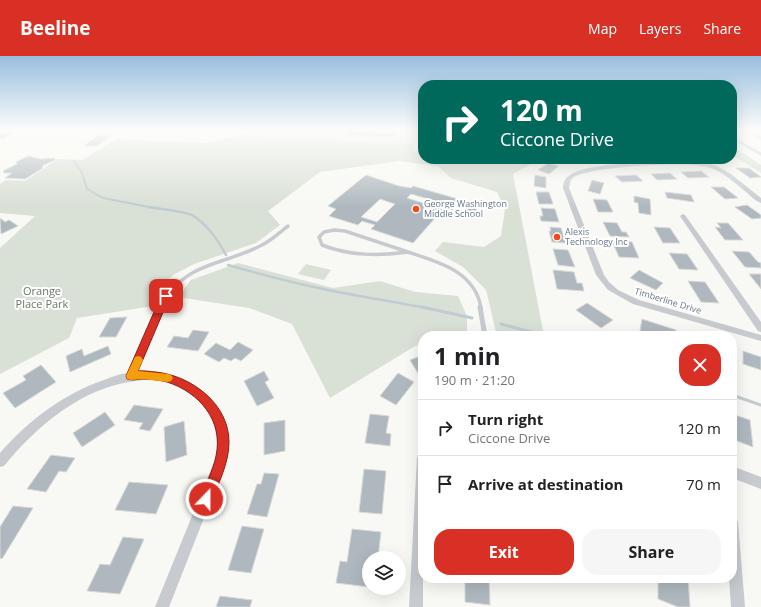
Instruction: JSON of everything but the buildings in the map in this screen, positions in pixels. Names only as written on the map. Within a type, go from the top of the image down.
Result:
[{"type":"street","name":"Timberline Drive","points":[[675,164],[593,168],[575,173],[566,183],[566,188],[600,275],[608,286],[636,302],[737,331]]},
{"type":"street","name":"Timberline Drive","points":[[699,164],[718,169],[761,201]]},
{"type":"street","points":[[683,216],[761,329]]},
{"type":"street","points":[[131,376],[166,296]]},
{"type":"street","name":"Timberline Drive","points":[[737,331],[761,338]]},
{"type":"street","points":[[0,462],[18,440],[51,412],[90,390],[131,376],[142,375],[167,377],[186,385],[198,393],[209,403],[216,414],[222,434],[222,457],[162,607]]},
{"type":"street","points":[[737,474],[761,483]]},
{"type":"street","points":[[416,607],[418,564]]},
{"type":"street","points":[[736,583],[738,607]]},
{"type":"lane","points":[[166,296],[171,287],[186,274],[262,246],[288,226]]},
{"type":"lane","points":[[409,252],[364,255],[345,253],[332,250],[322,245],[319,237],[328,230],[336,229],[409,252],[446,264],[461,274],[474,290],[480,306],[484,331]]},
{"type":"green space","name":"Orange Place Park","points":[[89,156],[418,156],[418,163],[399,161],[320,172],[268,211],[280,225],[256,243],[194,264],[175,274],[160,285],[153,306],[77,318],[69,338],[0,374],[0,248],[35,216],[0,213],[0,184],[6,180],[25,181],[58,159],[82,160]]},
{"type":"green space","points":[[737,156],[747,156],[761,165],[761,173],[737,158]]},
{"type":"green space","points":[[422,164],[531,164],[513,174],[543,331],[496,331],[486,290],[463,267],[435,251],[443,242],[484,247],[501,236],[505,209],[497,192],[451,178],[438,166]]},
{"type":"green space","points":[[238,263],[333,288],[380,281],[415,292],[458,296],[467,316],[467,331],[418,331],[418,346],[415,346],[330,398],[292,324],[249,308],[178,297],[191,280]]},
{"type":"green space","points":[[306,264],[331,270],[324,280],[298,274]]},
{"type":"waterway","points":[[74,161],[82,173],[87,189],[103,198],[154,208]]},
{"type":"waterway","points":[[149,207],[192,215],[203,223],[212,233],[226,255]]},
{"type":"waterway","points":[[228,265],[320,288],[426,308]]},
{"type":"waterway","points":[[422,307],[472,318]]},
{"type":"waterway","points":[[501,324],[527,331]]},
{"type":"waterway","points":[[737,397],[761,405]]},
{"type":"slow traffic","points":[[138,360],[131,376],[142,375],[168,378]]},
{"type":"place","name":"George Washington Middle School","points":[[416,209]]},
{"type":"place","name":"Alexis Technology Inc","points":[[557,237]]},
{"type":"route","points":[[166,296],[131,376],[142,375],[167,377],[186,385],[209,403],[216,414],[221,428],[223,442],[222,457],[206,499]]}]
